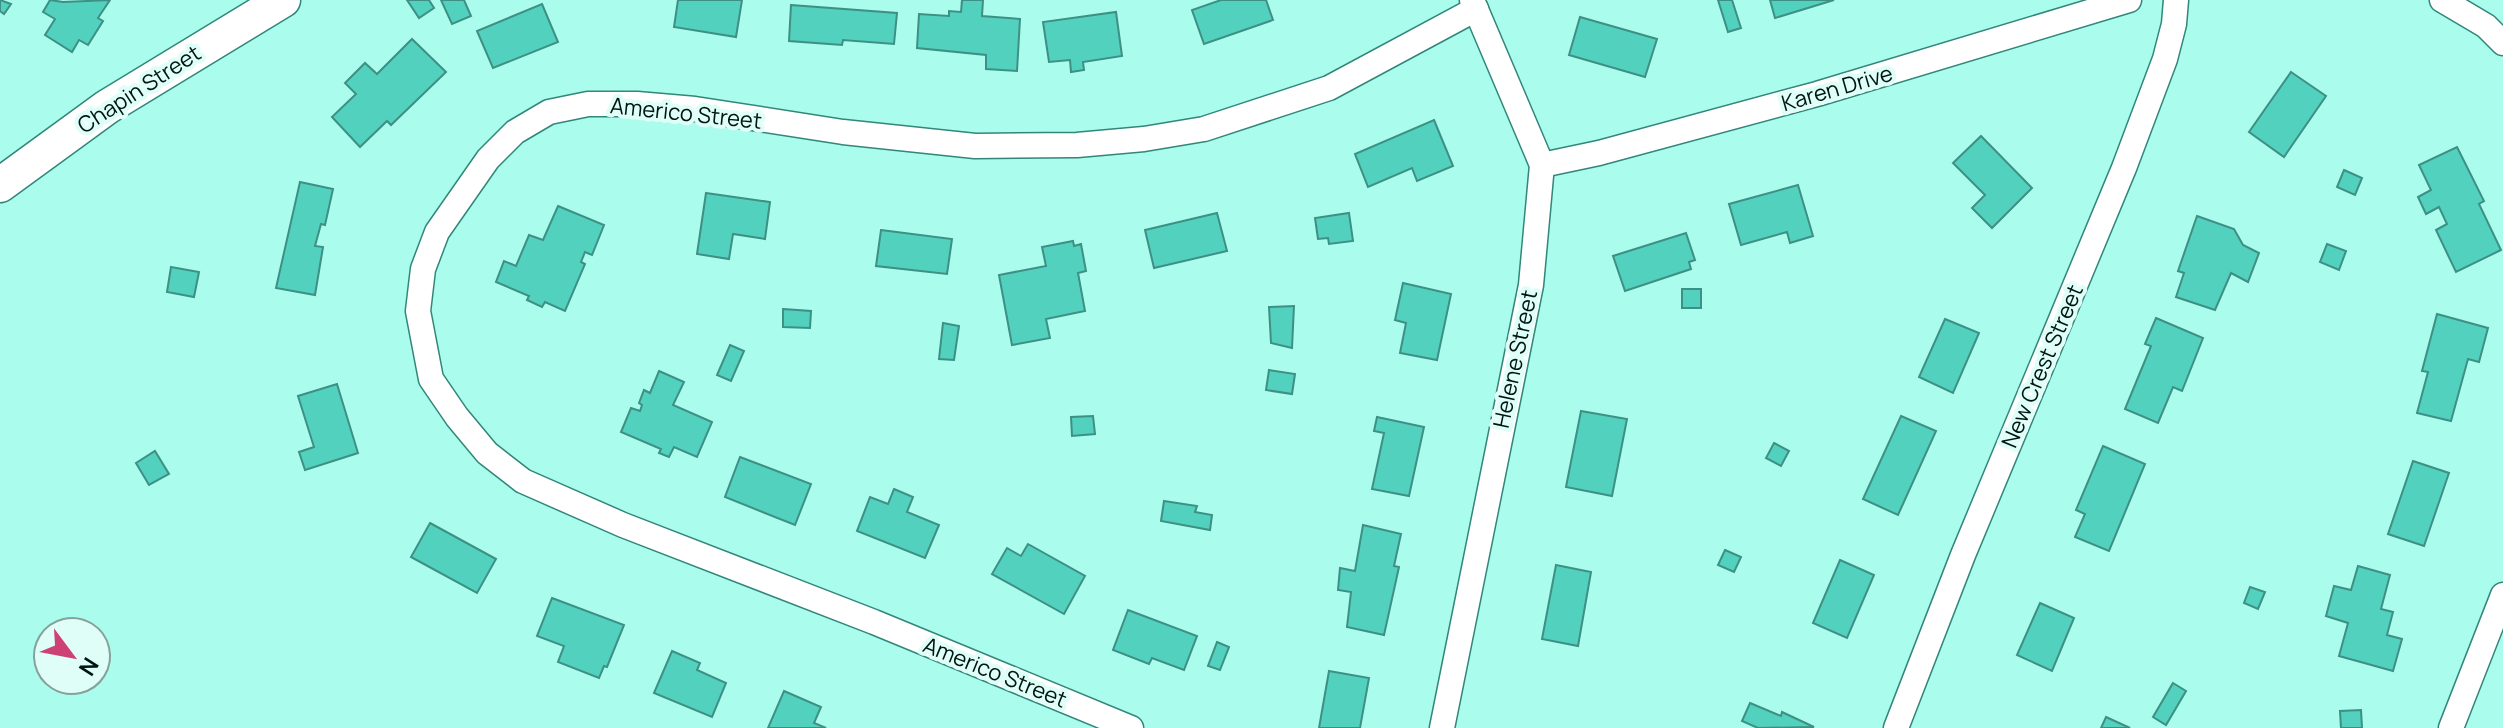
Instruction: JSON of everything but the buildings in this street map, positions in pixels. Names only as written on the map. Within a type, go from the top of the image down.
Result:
[{"type":"main road","name":"Chapin Street","points":[[0,185],[107,107],[283,0]]},
{"type":"street","name":"Karen Drive","points":[[1542,165],[1599,153],[1817,94],[2129,0]]},
{"type":"street","name":"New Crest Street","points":[[1896,728],[1963,555],[2144,118],[2165,59],[2174,24],[2176,0]]},
{"type":"street","points":[[2442,0],[2486,26],[2503,43]]},
{"type":"street","name":"Helene Street","points":[[1442,728],[1531,285],[1542,165],[1474,4]]},
{"type":"street","name":"Americo Street","points":[[1131,728],[874,622],[623,525],[523,481],[487,453],[431,379],[418,311],[423,269],[437,232],[488,159],[515,132],[549,112],[562,109],[588,104],[695,109],[843,132],[975,146],[1077,145],[1144,139],[1204,129],[1329,88],[1474,4]]},
{"type":"street","points":[[2451,728],[2503,595]]}]
